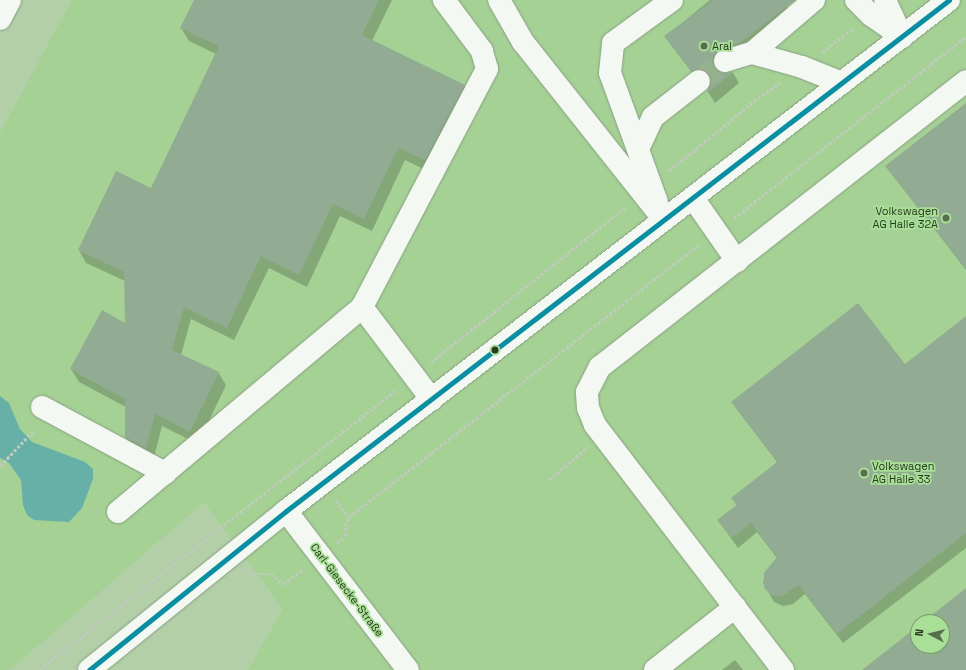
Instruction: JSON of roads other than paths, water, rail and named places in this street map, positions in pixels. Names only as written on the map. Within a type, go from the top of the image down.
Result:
[{"type":"main road","points":[[0,19],[10,0]]},
{"type":"main road","points":[[118,512],[362,306],[487,69],[482,51],[444,0]]},
{"type":"main road","points":[[498,0],[523,42],[647,190],[664,220]]},
{"type":"main road","points":[[647,190],[638,149],[610,73],[613,43],[672,0]]},
{"type":"main road","points":[[725,61],[752,54],[814,0]]},
{"type":"main road","points":[[856,0],[878,8],[902,37]]},
{"type":"main road","points":[[89,670],[286,511],[432,400],[949,0]]},
{"type":"main road","points":[[752,54],[802,67],[842,83]]},
{"type":"main road","points":[[638,149],[653,117],[699,81]]},
{"type":"main road","points":[[783,670],[616,455],[602,435],[588,408],[587,392],[600,367],[966,81]]},
{"type":"main road","points":[[693,198],[736,261]]},
{"type":"main road","points":[[362,306],[432,400]]},
{"type":"main road","points":[[42,407],[165,473]]},
{"type":"main road","name":"Carl-Giesecke-Straße","points":[[286,511],[408,670]]},
{"type":"main road","points":[[655,670],[735,608]]},
{"type":"water","points":[[0,396],[9,403],[20,429],[32,442],[85,462],[93,469],[93,479],[82,508],[69,522],[34,520],[27,515],[23,505],[21,480],[9,463],[0,458]]},
{"type":"tunnel","points":[[699,81],[725,61]]},
{"type":"place","name":"Aral","points":[[704,46]]},
{"type":"place","name":"Volkswagen AG Halle 32A","points":[[946,218]]},
{"type":"place","name":"Volkswagen AG Halle 33","points":[[864,473]]}]
